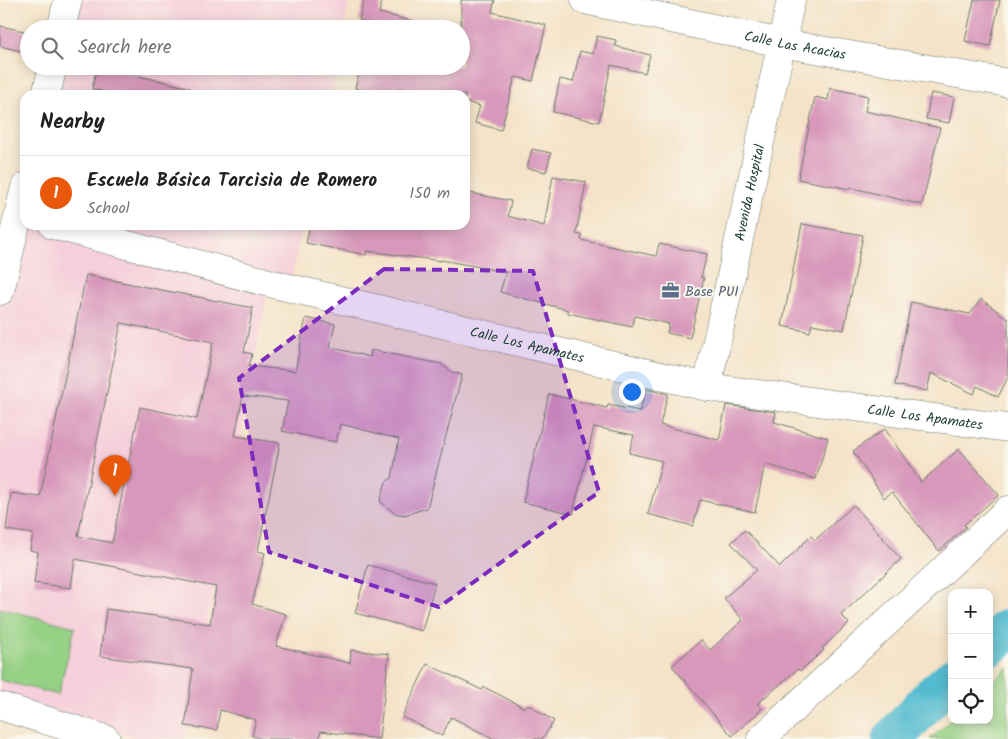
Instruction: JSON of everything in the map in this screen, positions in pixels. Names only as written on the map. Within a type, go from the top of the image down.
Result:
[{"type":"street","points":[[63,20],[68,0]]},
{"type":"street","name":"Calle Las Acacias","points":[[585,0],[781,43],[1008,83]]},
{"type":"street","name":"Avenida Hospital","points":[[707,387],[791,0]]},
{"type":"street","points":[[47,90],[50,75]]},
{"type":"street","points":[[0,291],[20,224]]},
{"type":"street","name":"Calle Los Apamates","points":[[72,230],[269,283],[707,387],[1008,428]]},
{"type":"street","points":[[760,739],[1008,510]]},
{"type":"street","points":[[0,706],[101,739]]},
{"type":"highlighted area","points":[[384,269],[533,271],[599,492],[439,607],[269,552],[239,378]]},
{"type":"shaded area","points":[[69,0],[350,0],[346,20],[65,20]]},
{"type":"shaded area","points":[[52,75],[335,75],[332,90],[49,90]]},
{"type":"shaded area","points":[[23,230],[72,230],[269,283],[185,739],[141,739],[0,701],[0,291]]},
{"type":"shaded area","points":[[80,230],[302,230],[289,288]]},
{"type":"green space","points":[[0,608],[75,627],[58,695],[0,680]]},
{"type":"green space","points":[[1008,668],[1008,739],[930,739],[948,723],[993,724],[993,681]]},
{"type":"building","points":[[364,0],[382,0],[379,13],[408,20],[359,20]]},
{"type":"building","points":[[461,0],[495,0],[492,12],[546,25],[533,81],[515,77],[501,130],[475,123],[480,106],[470,103],[470,90],[409,90],[399,88],[398,90],[363,90],[355,88],[359,75],[470,75],[470,20],[461,20]]},
{"type":"building","points":[[974,0],[1000,0],[990,46],[965,41]]},
{"type":"building","points":[[0,26],[20,30],[20,51],[0,46]]},
{"type":"building","points":[[597,36],[616,40],[615,46],[650,55],[645,73],[611,65],[599,122],[553,112],[560,79],[573,82],[580,51],[593,54]]},
{"type":"building","points":[[95,75],[135,75],[190,88],[190,90],[92,89]]},
{"type":"building","points":[[830,88],[868,96],[865,111],[940,128],[922,205],[849,187],[849,189],[798,179],[815,97],[828,100]]},
{"type":"building","points":[[931,93],[954,97],[949,123],[926,119]]},
{"type":"building","points":[[532,149],[551,153],[546,172],[527,168]]},
{"type":"building","points":[[553,176],[586,182],[576,234],[582,235],[581,240],[656,256],[659,244],[707,254],[701,278],[704,278],[690,338],[667,333],[669,324],[635,316],[632,327],[568,313],[568,310],[500,292],[506,272],[441,260],[367,251],[366,255],[306,243],[309,230],[470,230],[470,193],[511,201],[508,216],[544,226]]},
{"type":"building","points":[[802,224],[863,235],[844,330],[812,324],[810,332],[782,326]]},
{"type":"building","points":[[86,275],[253,308],[244,352],[252,354],[249,366],[295,371],[306,318],[335,324],[330,347],[370,357],[371,350],[441,364],[452,372],[462,375],[427,508],[404,515],[394,513],[380,501],[386,482],[392,478],[399,439],[340,424],[336,442],[282,431],[288,401],[243,396],[235,436],[280,443],[258,551],[265,553],[252,604],[286,614],[276,646],[350,663],[351,650],[389,654],[379,739],[321,731],[319,739],[263,739],[252,736],[256,720],[220,710],[217,730],[185,726],[193,669],[100,656],[106,609],[210,624],[216,587],[75,559],[71,588],[34,583],[38,552],[30,550],[33,534],[6,530],[11,493],[40,497]],"holes":[[[121,323],[213,342],[197,419],[140,407],[112,543],[78,536]]]},
{"type":"building","points":[[981,299],[1008,319],[1008,377],[998,397],[977,386],[974,394],[931,373],[927,391],[895,385],[911,302],[970,314]]},
{"type":"building","points":[[646,389],[668,394],[660,425],[719,440],[726,405],[776,412],[774,422],[828,438],[816,479],[765,464],[755,512],[700,500],[693,526],[648,514],[662,461],[629,453],[634,435],[594,427],[573,514],[523,502],[549,394],[607,408],[608,405],[640,411]]},
{"type":"building","points":[[885,429],[921,482],[959,449],[999,495],[964,525],[966,527],[939,551],[892,492],[884,498],[853,451]]},
{"type":"building","points":[[854,505],[901,559],[841,615],[849,623],[822,648],[824,650],[800,671],[798,669],[757,704],[762,709],[732,736],[672,666],[701,640],[710,650],[743,620],[724,598],[757,570],[731,543],[745,530],[780,567],[811,536],[815,540]]},
{"type":"building","points":[[368,565],[435,583],[422,631],[355,613]]},
{"type":"building","points":[[427,664],[482,690],[484,687],[525,708],[527,704],[554,721],[542,739],[494,739],[451,717],[442,736],[402,717]]},
{"type":"waterway","points":[[993,642],[1008,629]]},
{"type":"waterway","points":[[893,739],[931,697],[948,682]]},
{"type":"place","name":"Base PUI","points":[[671,291]]},
{"type":"place","name":"Escuela Básica Tarcisia de Romero","points":[[115,496]]}]
